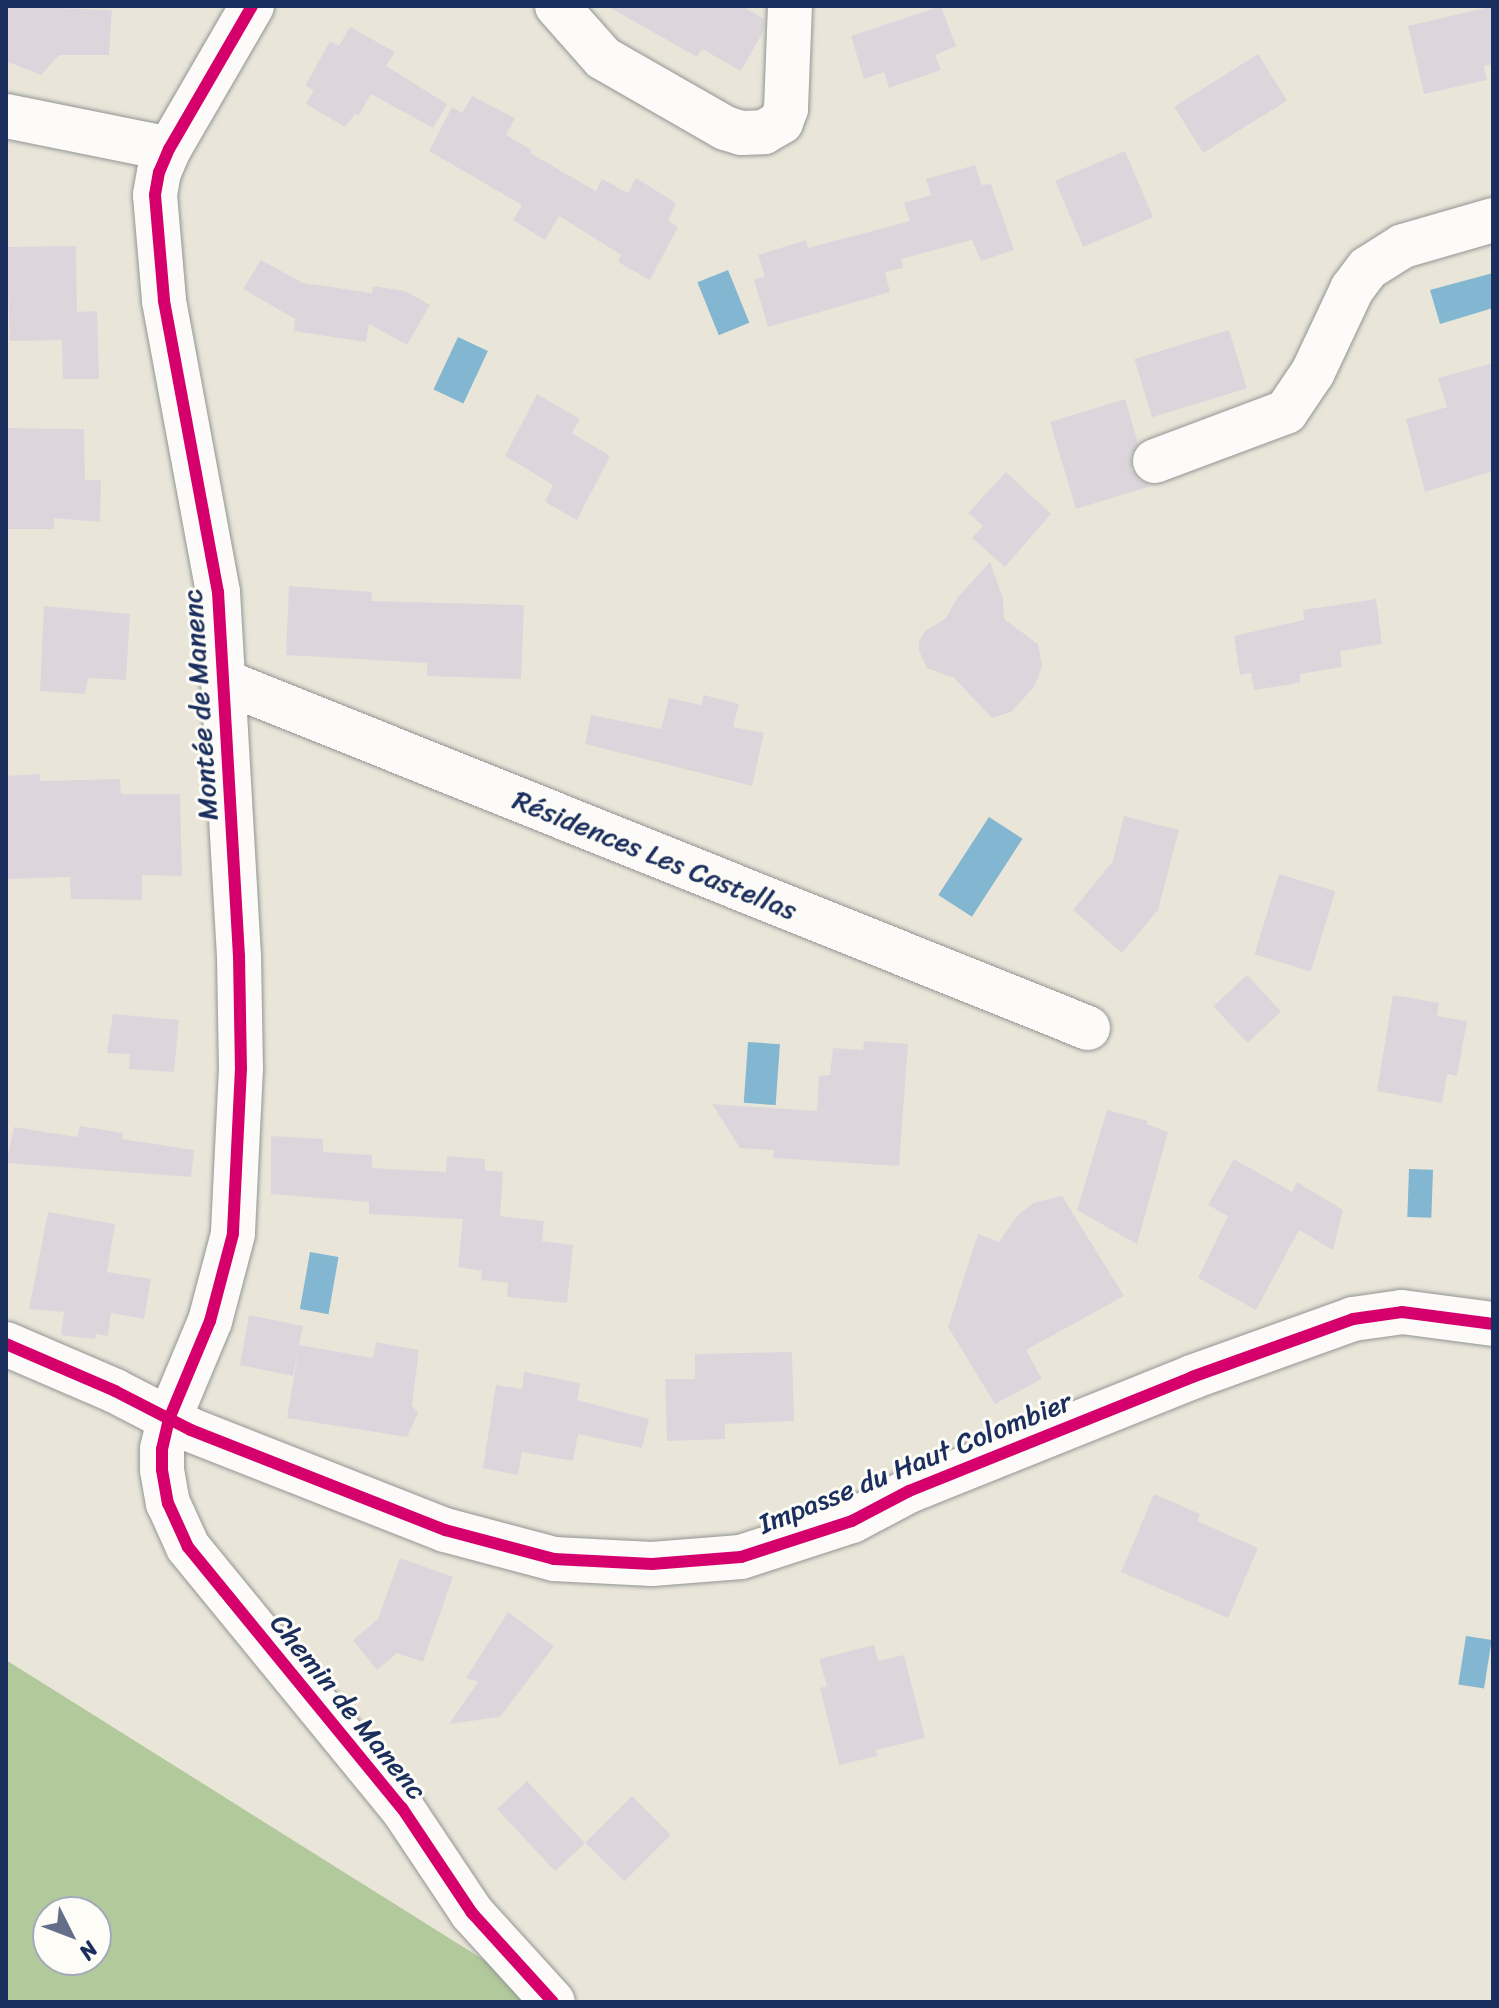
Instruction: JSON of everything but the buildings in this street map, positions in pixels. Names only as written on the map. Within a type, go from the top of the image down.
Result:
[{"type":"street","name":"Montée de Manenc","points":[[169,1419],[226,1271],[237,1211],[239,956],[218,592],[164,301],[155,195],[159,172],[169,149],[252,6]]},
{"type":"street","points":[[557,6],[603,58],[725,128],[741,133],[764,132],[781,122],[786,109],[790,6]]},
{"type":"street","points":[[6,116],[169,149]]},
{"type":"street","points":[[1155,461],[1286,412],[1313,372],[1352,289],[1368,268],[1403,246],[1493,220]]},
{"type":"street","name":"Résidences Les Castellas","points":[[223,681],[1088,1028]]},
{"type":"street","name":"Impasse du Haut Colombier","points":[[6,1344],[282,1468],[483,1543],[554,1559],[652,1564],[741,1557],[852,1521],[909,1491],[1192,1377],[1353,1319],[1402,1312],[1493,1324]]},
{"type":"street","name":"Chemin de Manenc","points":[[169,1419],[162,1449],[162,1470],[168,1503],[188,1547],[402,1808],[472,1913],[553,2002]]},
{"type":"green space","points":[[6,1660],[551,2002],[6,2002]]},
{"type":"water","points":[[728,270],[749,323],[719,335],[697,282]]},
{"type":"water","points":[[1493,273],[1493,308],[1440,324],[1430,290]]},
{"type":"water","points":[[458,337],[488,351],[463,404],[433,390]]},
{"type":"water","points":[[989,817],[1023,839],[972,917],[938,895]]},
{"type":"water","points":[[748,1042],[780,1044],[776,1105],[744,1103]]},
{"type":"water","points":[[1409,1169],[1433,1170],[1431,1218],[1407,1217]]},
{"type":"water","points":[[310,1252],[339,1257],[328,1314],[300,1309]]},
{"type":"water","points":[[1466,1636],[1492,1640],[1484,1688],[1458,1684]]},
{"type":"cycle path","points":[[252,6],[169,149],[159,172],[155,195],[164,301],[218,592],[239,956],[241,1068],[233,1234],[210,1321],[169,1419],[162,1449],[162,1470],[168,1503],[188,1547],[402,1808],[472,1913],[553,2002]]},
{"type":"cycle path","points":[[6,1344],[115,1391],[191,1430],[445,1530],[554,1559],[652,1564],[741,1557],[852,1521],[909,1491],[1192,1377],[1353,1319],[1402,1312],[1493,1324]]}]
